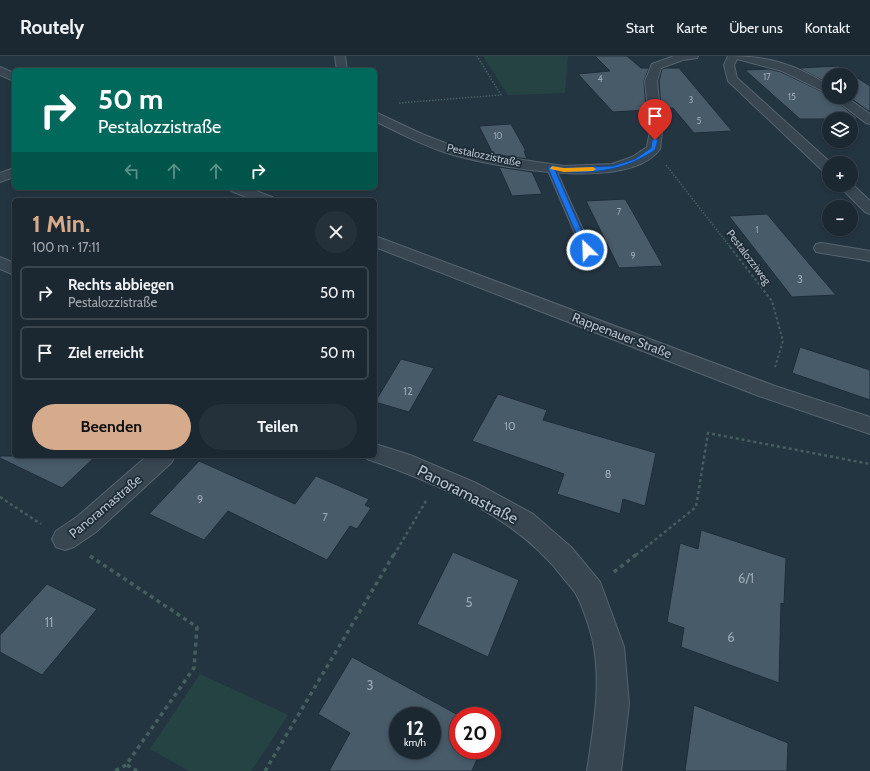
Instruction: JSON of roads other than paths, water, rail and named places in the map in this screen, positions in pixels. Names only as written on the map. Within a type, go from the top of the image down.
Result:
[{"type":"street","points":[[340,56],[342,68]]},
{"type":"street","name":"Pestalozzistraße","points":[[377,117],[418,137],[454,151],[502,161],[564,170],[614,168],[637,160],[653,149],[656,131],[651,81],[656,66],[681,57],[693,56]]},
{"type":"street","points":[[733,56],[729,65],[732,79],[822,163]]},
{"type":"street","points":[[739,56],[782,65],[801,73],[822,86]]},
{"type":"street","points":[[0,70],[12,77]]},
{"type":"street","points":[[848,104],[870,120]]},
{"type":"street","points":[[0,178],[12,173]]},
{"type":"street","points":[[241,190],[262,198]]},
{"type":"street","points":[[853,192],[870,209]]},
{"type":"street","name":"Rappenauer Straße","points":[[377,242],[767,391],[870,426]]},
{"type":"street","points":[[822,248],[870,256]]},
{"type":"street","points":[[0,262],[12,269]]},
{"type":"street","name":"Panoramastraße","points":[[377,454],[467,490],[524,522],[562,555],[590,591],[609,647],[614,704],[604,771]]},
{"type":"street","name":"Panoramastraße","points":[[65,539],[86,524],[161,458]]},
{"type":"lane","points":[[551,168],[587,250]]}]
